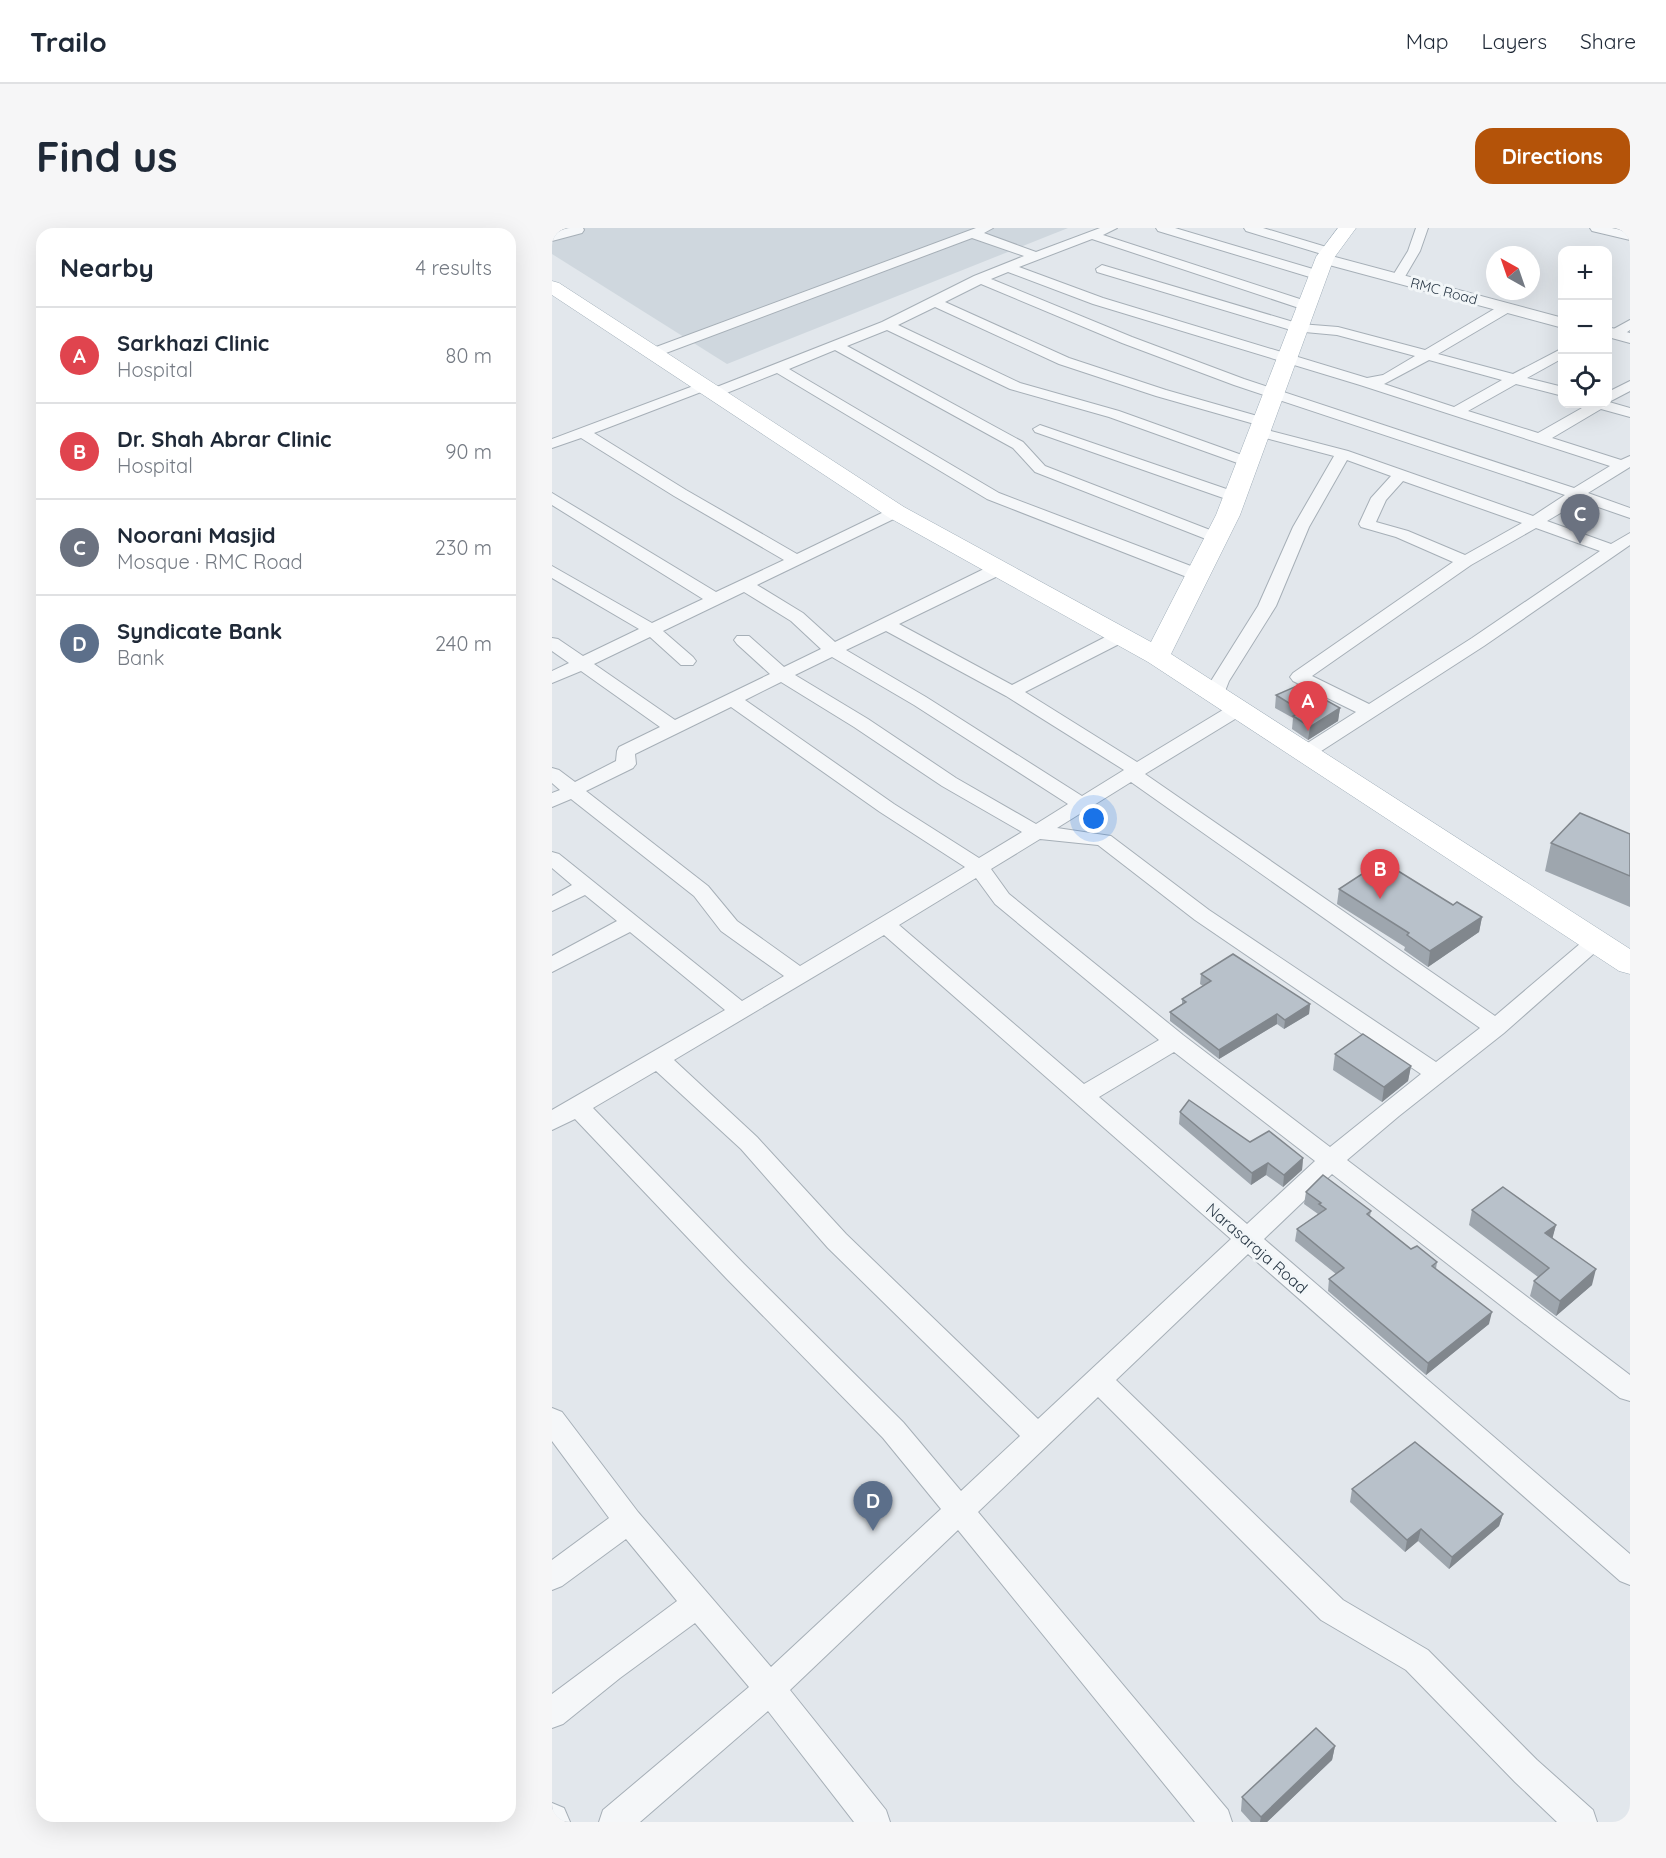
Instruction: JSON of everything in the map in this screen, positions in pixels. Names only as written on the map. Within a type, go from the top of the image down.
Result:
[{"type":"main road","points":[[1157,656],[1217,538],[1235,497],[1324,261],[1345,228]]},
{"type":"main road","points":[[554,290],[896,512],[1157,656],[1630,964]]},
{"type":"street","points":[[653,353],[987,228]]},
{"type":"street","points":[[552,444],[582,432],[778,368],[887,325],[1007,267],[1111,228]]},
{"type":"street","points":[[1161,228],[1324,261]]},
{"type":"street","points":[[1250,228],[1324,261]]},
{"type":"street","points":[[1398,277],[1414,251],[1422,228]]},
{"type":"street","points":[[1596,228],[1630,236]]},
{"type":"street","points":[[552,237],[580,229]]},
{"type":"street","points":[[971,233],[1035,256]]},
{"type":"street","points":[[1091,235],[1307,306]]},
{"type":"street","name":"RMC Road","points":[[1324,261],[1398,277],[1558,320]]},
{"type":"street","name":"RMC Road","points":[[1324,261],[1558,320]]},
{"type":"street","points":[[1007,267],[1098,301],[1626,463]]},
{"type":"street","points":[[1102,269],[1299,328],[1338,331],[1558,391]]},
{"type":"street","points":[[979,279],[1101,329],[1274,394],[1576,493],[1630,513]]},
{"type":"street","points":[[933,301],[1064,361],[1343,454],[1534,520],[1613,550]]},
{"type":"street","points":[[1353,379],[1376,382],[1388,378],[1506,308]]},
{"type":"street","points":[[1618,336],[1630,324]]},
{"type":"street","points":[[887,325],[1015,386],[1114,414],[1248,462]]},
{"type":"street","points":[[835,345],[1018,445],[1040,469],[1217,538]]},
{"type":"street","points":[[1455,412],[1559,354]]},
{"type":"street","points":[[778,368],[993,496],[1198,575]]},
{"type":"street","points":[[1612,396],[1630,385]]},
{"type":"street","points":[[1541,438],[1592,408]]},
{"type":"street","points":[[1612,408],[1630,413]]},
{"type":"street","points":[[1040,429],[1235,497]]},
{"type":"street","points":[[582,432],[680,494],[796,560]]},
{"type":"street","points":[[552,1121],[799,976],[1135,772],[1227,702],[1220,681],[1267,606],[1301,527],[1343,454]]},
{"type":"street","points":[[1371,712],[1299,677],[1465,561],[1481,554],[1534,520],[1568,502],[1576,493],[1626,463]]},
{"type":"street","points":[[1400,475],[1379,498],[1367,524],[1402,534],[1465,561]]},
{"type":"street","points":[[552,498],[710,596],[712,601]]},
{"type":"street","points":[[552,678],[896,512]]},
{"type":"street","points":[[1305,753],[1478,642],[1630,538]]},
{"type":"street","points":[[552,801],[626,764],[626,751],[998,569]]},
{"type":"street","points":[[552,571],[652,630],[687,661]]},
{"type":"street","points":[[745,585],[797,617],[833,650],[920,701],[1082,804]]},
{"type":"street","points":[[885,623],[1011,692],[1135,772],[1496,1028]]},
{"type":"street","points":[[1011,692],[1121,636]]},
{"type":"street","points":[[743,640],[783,676],[861,723],[949,783],[1036,832],[1104,840],[1202,915],[1437,1074]]},
{"type":"street","points":[[552,643],[674,728]]},
{"type":"street","points":[[733,700],[887,808],[978,866],[1002,899],[1175,1041],[1630,1390]]},
{"type":"street","points":[[552,774],[701,891],[729,926],[799,976]]},
{"type":"street","points":[[552,858],[740,1011]]},
{"type":"street","points":[[552,904],[587,886]]},
{"type":"street","points":[[552,965],[632,922]]},
{"type":"street","name":"Narasaraja Road","points":[[885,924],[1630,1572]]},
{"type":"street","points":[[615,1822],[770,1689],[1039,1437],[1246,1238],[1359,1134],[1496,1028],[1556,973],[1596,942]]},
{"type":"street","points":[[1083,1096],[1175,1041]]},
{"type":"street","points":[[658,1059],[749,1143],[837,1241],[1039,1437]]},
{"type":"street","points":[[577,1106],[735,1271],[893,1430],[1216,1822]]},
{"type":"street","points":[[1098,1380],[1332,1611],[1417,1660],[1526,1771],[1581,1822]]},
{"type":"street","points":[[552,1420],[628,1521],[770,1689],[874,1822]]},
{"type":"street","points":[[552,1577],[628,1521]]},
{"type":"street","points":[[552,1713],[609,1668],[698,1604]]},
{"type":"shaded area","points":[[552,228],[1068,228],[727,364],[552,254]]},
{"type":"building","points":[[1299,685],[1340,708],[1310,727],[1293,716],[1302,711],[1276,695]]},
{"type":"building","points":[[1580,813],[1630,834],[1630,876],[1551,843]]},
{"type":"building","points":[[1382,861],[1453,905],[1457,902],[1482,917],[1430,951],[1407,935],[1409,933],[1339,889]]},
{"type":"building","points":[[1233,954],[1310,1004],[1285,1020],[1277,1014],[1219,1050],[1170,1012],[1186,1002],[1182,999],[1211,981],[1201,974]]},
{"type":"building","points":[[1363,1034],[1411,1066],[1384,1087],[1335,1054]]},
{"type":"building","points":[[1189,1100],[1250,1142],[1269,1131],[1303,1158],[1284,1175],[1268,1163],[1252,1173],[1180,1112]]},
{"type":"building","points":[[1323,1175],[1371,1211],[1367,1214],[1411,1249],[1417,1246],[1437,1262],[1432,1266],[1492,1312],[1428,1363],[1329,1279],[1344,1268],[1297,1229],[1326,1209],[1306,1192]]},
{"type":"building","points":[[1503,1187],[1556,1225],[1545,1233],[1596,1269],[1560,1301],[1534,1281],[1549,1268],[1472,1210]]},
{"type":"building","points":[[1415,1442],[1503,1514],[1452,1557],[1421,1529],[1407,1540],[1352,1489]]},
{"type":"building","points":[[1316,1728],[1335,1746],[1261,1817],[1242,1797]]},
{"type":"place","name":"Noorani Masjid","points":[[1580,544]]},
{"type":"place","name":"Sarkhazi Clinic","points":[[1308,731]]},
{"type":"place","name":"Dr. Shah Abrar Clinic","points":[[1380,899]]},
{"type":"place","name":"Syndicate Bank","points":[[873,1531]]}]
